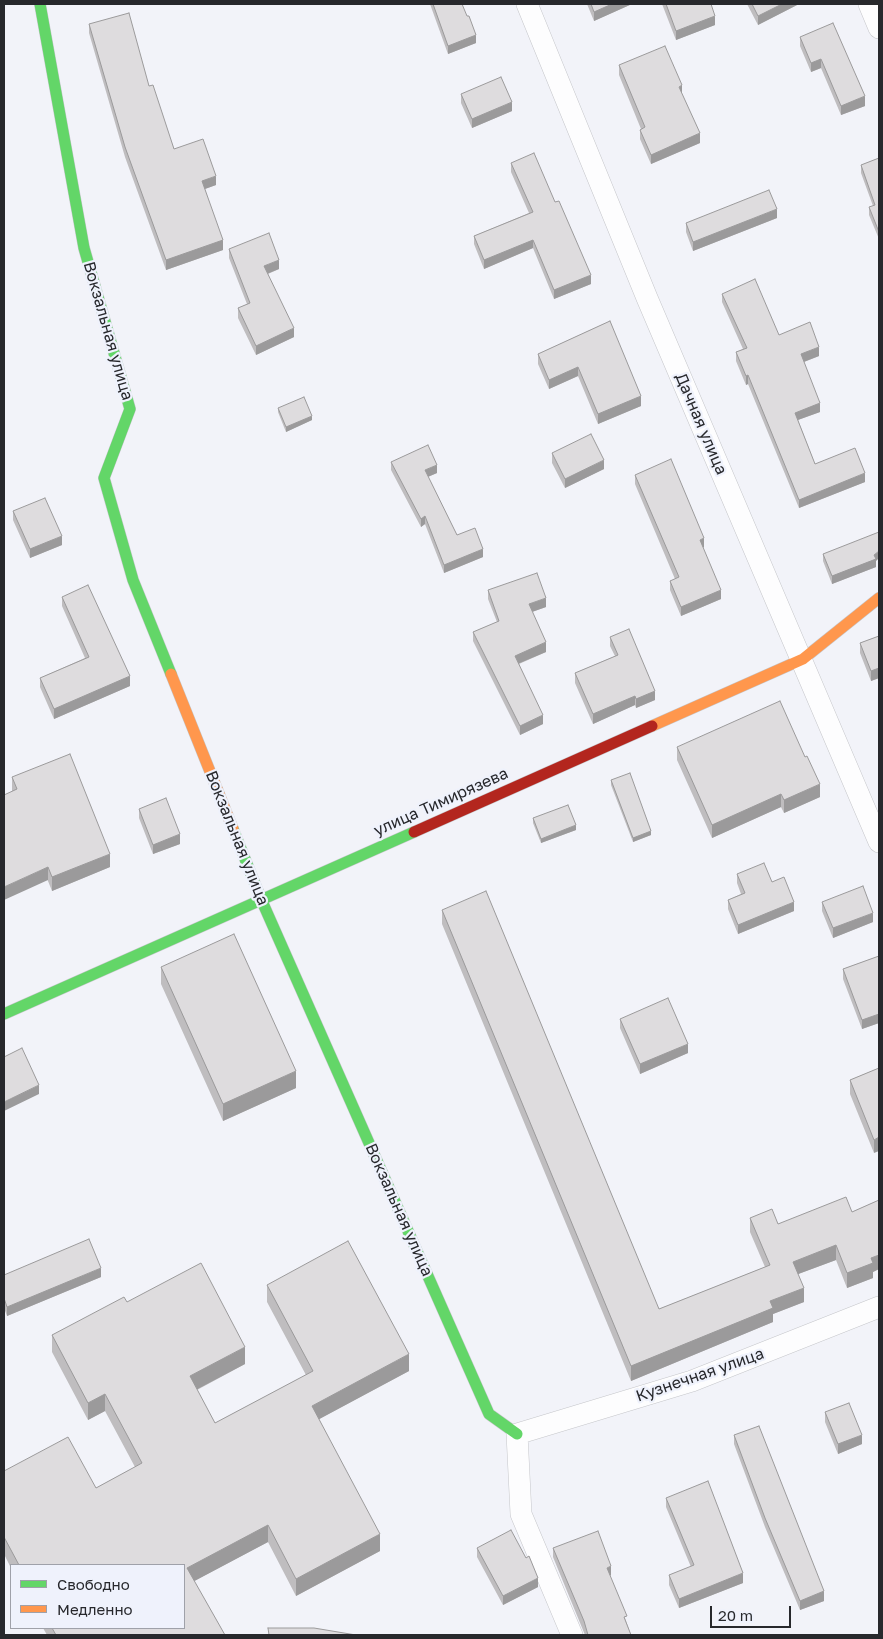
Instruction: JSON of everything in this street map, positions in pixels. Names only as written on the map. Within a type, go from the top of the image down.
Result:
[{"type":"street","name":"Вокзальная улица","points":[[40,4],[84,248],[130,409],[104,478],[133,580],[261,899],[489,1414],[517,1434]]},
{"type":"street","name":"Дачная улица","points":[[527,4],[647,298],[803,659],[879,842]]},
{"type":"street","points":[[869,4],[879,28]]},
{"type":"street","name":"улица Тимирязева","points":[[4,1014],[803,659],[879,598]]},
{"type":"street","name":"Кузнечная улица","points":[[517,1434],[692,1381],[879,1307]]},
{"type":"street","points":[[517,1434],[521,1514],[572,1635]]},
{"type":"building","points":[[433,4],[462,4],[476,35],[448,46]]},
{"type":"building","points":[[591,4],[612,4],[594,12]]},
{"type":"building","points":[[666,4],[711,4],[715,16],[676,31]]},
{"type":"building","points":[[752,4],[782,4],[758,16]]},
{"type":"building","points":[[129,13],[149,86],[153,85],[174,149],[203,139],[216,176],[202,181],[223,240],[166,260],[125,147],[89,24]]},
{"type":"building","points":[[833,23],[865,96],[841,106],[821,59],[811,63],[800,37]]},
{"type":"building","points":[[665,46],[682,85],[679,87],[700,133],[651,155],[640,130],[645,127],[619,65]]},
{"type":"building","points":[[501,77],[512,102],[472,119],[461,94]]},
{"type":"building","points":[[534,153],[555,202],[559,201],[591,275],[554,290],[533,240],[484,260],[474,236],[533,212],[511,163]]},
{"type":"building","points":[[879,158],[879,232],[869,207],[875,205],[861,165]]},
{"type":"building","points":[[769,190],[777,209],[693,242],[686,223]]},
{"type":"building","points":[[269,233],[279,260],[264,266],[294,328],[256,346],[238,308],[250,303],[229,249]]},
{"type":"building","points":[[755,279],[779,335],[810,322],[819,347],[801,354],[820,403],[795,413],[815,464],[855,448],[865,473],[799,500],[748,375],[746,376],[736,352],[747,348],[722,294]]},
{"type":"building","points":[[610,321],[641,396],[598,414],[578,367],[549,380],[538,354]]},
{"type":"building","points":[[304,397],[312,416],[286,427],[278,408]]},
{"type":"building","points":[[591,434],[604,460],[565,479],[552,453]]},
{"type":"building","points":[[428,445],[437,465],[425,470],[457,535],[475,528],[483,549],[444,565],[425,516],[421,519],[391,462]]},
{"type":"building","points":[[671,459],[704,538],[700,540],[721,590],[681,607],[670,581],[679,577],[635,475]]},
{"type":"building","points":[[45,498],[62,536],[30,549],[13,511]]},
{"type":"building","points":[[879,532],[879,551],[874,555],[876,559],[832,576],[823,554]]},
{"type":"building","points":[[537,573],[546,598],[529,604],[546,642],[515,656],[543,715],[520,726],[473,632],[499,621],[488,590]]},
{"type":"building","points":[[88,585],[130,676],[54,709],[40,678],[89,657],[62,597]]},
{"type":"building","points":[[629,629],[655,691],[636,699],[635,696],[593,714],[575,673],[618,655],[610,637]]},
{"type":"building","points":[[879,636],[879,668],[871,671],[860,643]]},
{"type":"building","points":[[780,701],[805,757],[807,756],[820,784],[784,800],[781,794],[712,825],[677,747]]},
{"type":"building","points":[[70,754],[110,854],[52,877],[48,867],[4,887],[4,795],[17,789],[12,777]]},
{"type":"building","points":[[630,773],[651,831],[633,838],[611,780]]},
{"type":"building","points":[[166,798],[180,834],[153,845],[139,809]]},
{"type":"building","points":[[568,805],[576,825],[541,839],[533,818]]},
{"type":"building","points":[[764,863],[772,882],[784,877],[794,902],[738,925],[728,900],[745,893],[737,874]]},
{"type":"building","points":[[863,886],[873,913],[833,928],[822,902]]},
{"type":"building","points":[[486,891],[659,1309],[770,1265],[750,1218],[772,1209],[778,1224],[846,1197],[852,1212],[879,1200],[879,1255],[871,1258],[873,1263],[847,1273],[836,1245],[793,1262],[804,1288],[770,1301],[773,1308],[631,1366],[442,910]]},
{"type":"building","points":[[234,934],[296,1071],[223,1104],[161,967]]},
{"type":"building","points":[[879,956],[879,1014],[862,1020],[843,969]]},
{"type":"building","points":[[668,998],[688,1044],[640,1064],[620,1019]]},
{"type":"building","points":[[22,1048],[39,1085],[4,1102],[4,1057]]},
{"type":"building","points":[[879,1068],[879,1137],[874,1140],[850,1080]]},
{"type":"building","points":[[89,1239],[101,1268],[7,1307],[4,1298],[4,1275]]},
{"type":"building","points":[[348,1241],[409,1354],[312,1406],[380,1534],[296,1579],[268,1525],[187,1568],[225,1635],[56,1635],[53,1629],[185,1629],[185,1564],[18,1564],[4,1537],[4,1471],[68,1437],[96,1488],[142,1463],[105,1394],[88,1403],[52,1335],[124,1297],[127,1302],[201,1263],[245,1347],[190,1376],[215,1423],[313,1371],[267,1285]]},
{"type":"building","points":[[849,1403],[862,1435],[838,1444],[825,1412]]},
{"type":"building","points":[[759,1426],[824,1591],[800,1601],[765,1518],[734,1435]]},
{"type":"building","points":[[708,1481],[743,1573],[679,1599],[669,1575],[694,1565],[666,1498]]},
{"type":"building","points":[[511,1530],[526,1558],[529,1556],[538,1578],[503,1596],[477,1548]]},
{"type":"building","points":[[598,1531],[611,1566],[607,1568],[627,1616],[624,1617],[631,1635],[588,1635],[584,1621],[553,1548]]},
{"type":"building","points":[[268,1628],[314,1628],[356,1635],[269,1635]]},
{"type":"traffic: fast","points":[[40,4],[84,248],[130,409],[104,478],[133,580],[171,674]]},
{"type":"traffic: fast","points":[[233,829],[261,899],[489,1414],[517,1434]]},
{"type":"traffic: fast","points":[[4,1014],[414,832]]},
{"type":"traffic: slow","points":[[652,726],[803,659],[879,598]]},
{"type":"traffic: slow","points":[[171,674],[233,829]]},
{"type":"traffic: jam","points":[[414,832],[652,726]]}]
